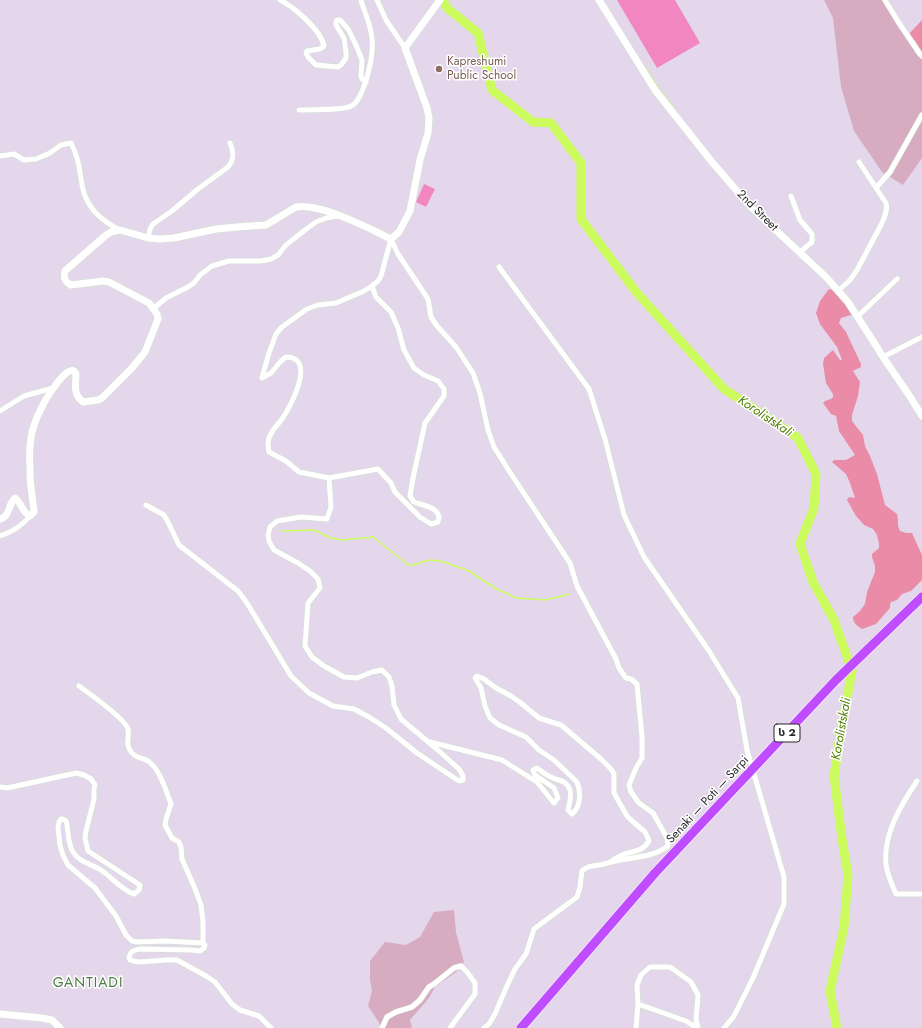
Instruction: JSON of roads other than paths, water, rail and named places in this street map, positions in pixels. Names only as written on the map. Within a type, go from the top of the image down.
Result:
[{"type":"highway","name":"Senaki — Poti — Sarpi","points":[[522,1028],[655,873],[836,680],[922,597]]},
{"type":"street","points":[[280,0],[297,11],[317,32],[324,44],[324,46],[320,49],[307,51],[306,53],[316,65],[338,67],[346,58],[344,38],[336,26],[337,20],[340,20],[348,29],[356,45],[362,60],[361,77],[366,82]]},
{"type":"street","points":[[299,110],[343,109],[356,103],[366,82],[372,52],[372,34],[361,0]]},
{"type":"street","points":[[372,286],[376,297],[391,312],[398,328],[404,350],[414,368],[424,375],[438,381],[444,389],[444,396],[426,423],[410,496],[414,502],[436,510],[439,517],[438,522],[431,524],[420,517],[395,492],[390,483],[378,469],[328,478],[299,472],[286,461],[269,452],[267,443],[271,432],[283,418],[293,400],[301,374],[301,366],[296,360],[286,357],[271,373],[262,378],[276,334],[290,320],[307,308],[336,303],[364,291],[378,281],[381,276],[391,239],[399,232],[410,211],[428,133],[429,118],[427,108],[405,48],[386,20],[377,0]]},
{"type":"street","points":[[405,48],[440,0]]},
{"type":"street","name":"2nd Street","points":[[599,0],[656,90],[712,162],[750,206],[827,278],[848,302],[922,416]]},
{"type":"street","points":[[885,0],[922,56]]},
{"type":"street","points":[[876,188],[890,172],[922,115]]},
{"type":"street","points":[[0,156],[14,154],[24,160],[36,159],[50,153],[61,145],[71,143],[76,153],[86,198],[94,211],[109,225],[120,230],[148,238],[174,238],[216,229],[266,225],[296,207],[301,206],[341,216],[391,239],[398,254],[428,299],[431,317],[436,326],[456,347],[473,373],[480,393],[488,430],[494,447],[570,563],[577,586],[616,659],[619,668],[626,678],[631,679],[637,684],[642,737],[642,758],[629,785],[631,792],[639,803],[653,813],[667,838],[668,846],[663,851],[648,855],[588,866],[582,872],[577,897],[534,929],[526,954],[515,969],[495,1014],[489,1024],[484,1028]]},
{"type":"street","points":[[148,238],[153,224],[172,211],[232,163],[233,149],[230,143]]},
{"type":"street","points":[[838,291],[850,280],[857,270],[884,218],[887,207],[886,203],[859,162]]},
{"type":"street","points":[[791,196],[800,220],[812,234],[812,242],[800,252]]},
{"type":"street","points":[[154,309],[166,298],[194,283],[200,275],[212,266],[230,261],[262,261],[271,259],[278,255],[290,242],[316,222],[326,218],[341,216]]},
{"type":"street","points":[[0,536],[20,526],[34,512],[31,492],[30,465],[32,433],[40,411],[54,387],[63,376],[74,371],[77,377],[75,390],[80,400],[83,402],[102,398],[132,368],[145,352],[158,319],[158,314],[149,303],[109,282],[103,281],[71,285],[64,279],[65,272],[72,264],[105,236],[111,232],[120,230]]},
{"type":"street","points":[[499,267],[589,389],[605,439],[624,515],[644,557],[709,651],[738,698],[747,750],[784,877],[784,904],[753,978],[734,1016],[724,1028]]},
{"type":"street","points":[[857,317],[897,279]]},
{"type":"street","points":[[883,356],[922,336]]},
{"type":"street","points":[[0,411],[24,396],[54,387]]},
{"type":"street","points":[[146,505],[164,515],[179,545],[238,591],[247,603],[291,676],[309,693],[333,706],[354,709],[369,717],[386,728],[423,757],[459,781],[462,780],[464,776],[459,769],[439,750],[401,719],[394,705],[392,686],[389,677],[382,670],[357,678],[344,677],[324,666],[312,657],[305,646],[308,602],[320,588],[318,579],[298,562],[274,550],[269,541],[268,535],[270,527],[277,521],[301,518],[327,519],[331,507],[328,478]]},
{"type":"street","points":[[0,519],[3,519],[6,516],[12,501],[15,498],[19,500],[24,512],[30,516]]},
{"type":"street","points":[[428,742],[502,760],[537,782],[554,803],[558,798],[554,788],[535,774],[533,770],[537,768],[553,778],[564,782],[568,786],[571,796],[568,810],[572,814],[576,810],[580,797],[577,782],[554,760],[539,750],[526,737],[499,725],[490,718],[481,688],[475,678],[477,676],[482,678],[511,696],[539,718],[561,725],[610,768],[614,775],[614,790],[618,801],[630,819],[645,832],[649,841],[641,850],[623,854],[611,862]]},
{"type":"street","points":[[79,686],[121,720],[128,728],[128,745],[131,751],[156,768],[171,804],[165,825],[172,838],[179,842],[181,846],[182,859],[201,905],[203,943],[205,945],[200,951],[140,949],[132,951],[128,958],[138,962],[177,960],[215,982],[232,1004],[240,1010],[259,1016],[271,1028]]},
{"type":"street","points":[[0,787],[7,788],[77,773],[84,774],[95,785],[94,800],[85,838],[88,851],[140,886],[139,890],[134,894],[128,892],[102,871],[81,861],[74,854],[68,841],[68,827],[66,821],[61,819],[58,828],[60,846],[68,865],[95,888],[116,916],[126,935],[132,941],[203,943]]},
{"type":"street","points":[[917,781],[902,805],[888,838],[886,866],[896,894],[922,894]]},
{"type":"street","points":[[382,1028],[387,1017],[396,1012],[412,1007],[420,1000],[429,986],[434,984],[454,968],[461,966],[475,983],[475,994],[450,1028]]},
{"type":"street","points":[[636,1028],[638,1004],[637,984],[641,975],[650,967],[670,967],[691,982],[698,994],[696,1020],[698,1028]]},
{"type":"street","points":[[638,1004],[686,1021],[698,1028]]},
{"type":"street","points":[[0,1014],[52,1020],[60,1028]]},
{"type":"waterway","name":"Korolistskali","points":[[443,0],[447,8],[478,33],[492,90],[533,122],[551,123],[581,163],[581,219],[637,293],[724,389],[798,438],[816,474],[814,508],[800,544],[813,582],[834,620],[852,671],[834,776],[848,875],[844,927],[830,991],[837,1028]]},
{"type":"waterway","points":[[645,67],[658,88],[674,108]]},
{"type":"waterway","points":[[281,531],[314,530],[331,538],[342,540],[373,537],[407,564],[413,565],[429,560],[441,561],[469,571],[495,588],[516,598],[546,600],[569,594]]},
{"type":"place","name":"Kapreshumi Public School","points":[[439,69]]},
{"type":"district","name":"GANTIADI","points":[[88,984]]}]
